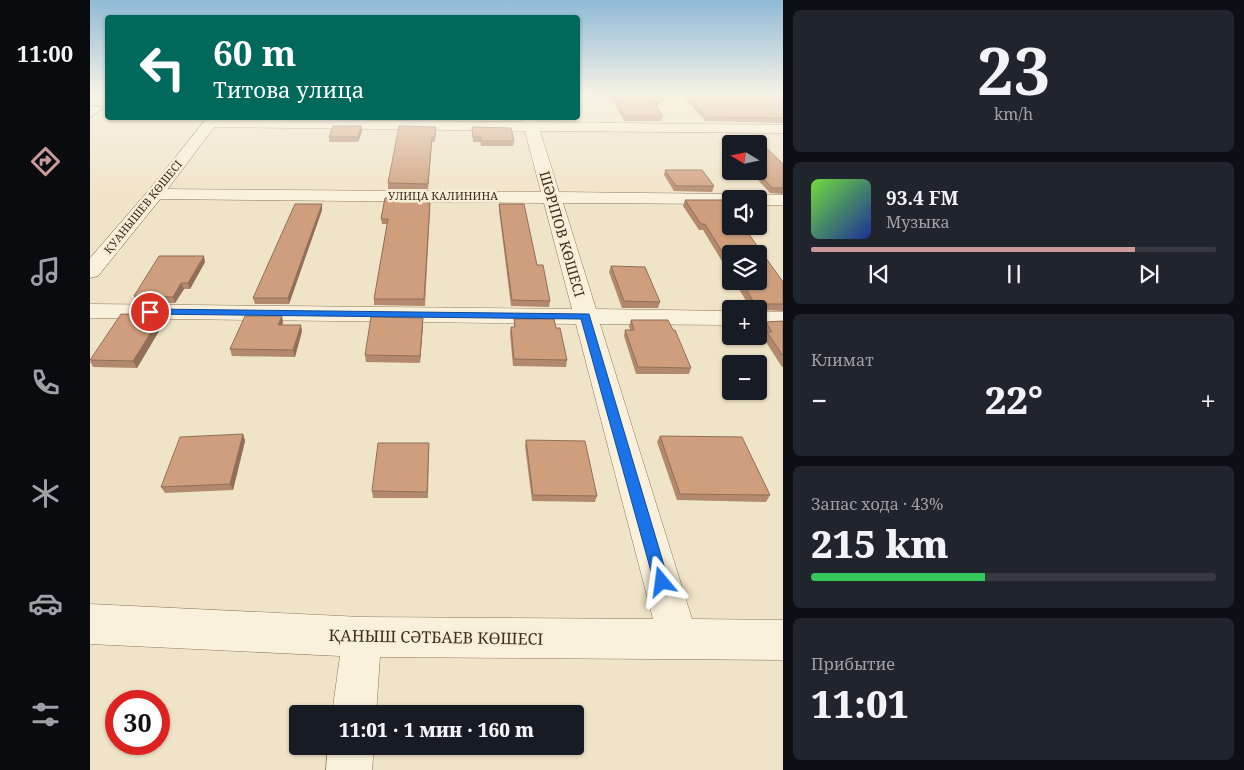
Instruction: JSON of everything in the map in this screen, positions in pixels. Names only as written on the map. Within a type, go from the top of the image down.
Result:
[{"type":"street","name":"ҚУАНЫШЕВ КӨШЕСІ","points":[[90,271],[155,194],[204,130]]},
{"type":"street","name":"ШӘРІПОВ КӨШЕСІ","points":[[532,130],[678,639]]},
{"type":"street","name":"УЛИЦА КАЛИНИНА","points":[[155,194],[722,199]]},
{"type":"street","points":[[767,200],[783,200]]},
{"type":"street","points":[[90,311],[722,318]]},
{"type":"street","points":[[767,319],[783,319]]},
{"type":"street","name":"ҚАНЫШ СӘТБАЕВ КӨШЕСІ","points":[[90,624],[362,637],[783,640]]},
{"type":"street","points":[[355,705],[362,637]]},
{"type":"street","points":[[349,770],[350,755]]},
{"type":"building","points":[[332,130],[360,130],[358,137],[329,137]]},
{"type":"building","points":[[398,130],[436,130],[435,137],[432,137],[428,184],[388,183]]},
{"type":"building","points":[[472,130],[511,130],[514,141],[481,141],[481,137],[473,137]]},
{"type":"building","points":[[768,150],[783,164],[783,188],[772,188],[765,180],[768,180]]},
{"type":"building","points":[[665,170],[702,170],[714,186],[676,186]]},
{"type":"building","points":[[385,198],[427,198],[427,203],[430,203],[424,299],[374,299],[388,219],[381,219]]},
{"type":"building","points":[[685,200],[722,200],[722,235],[749,235],[757,245],[722,245],[722,251],[705,224],[701,224]]},
{"type":"building","points":[[295,204],[322,204],[288,298],[253,298]]},
{"type":"building","points":[[499,204],[524,204],[537,265],[543,265],[550,301],[512,300]]},
{"type":"building","points":[[159,256],[204,256],[188,283],[181,283],[173,297],[134,296]]},
{"type":"building","points":[[767,260],[783,282],[783,304],[767,304],[767,300],[753,300],[746,290],[767,290]]},
{"type":"building","points":[[611,266],[645,267],[660,302],[624,301]]},
{"type":"building","points":[[121,314],[162,315],[133,361],[90,360]]},
{"type":"building","points":[[245,316],[282,316],[278,325],[301,325],[293,350],[230,349]]},
{"type":"building","points":[[371,317],[423,318],[420,356],[365,355]]},
{"type":"building","points":[[514,319],[554,319],[556,328],[560,328],[567,360],[514,359],[511,327],[515,327]]},
{"type":"building","points":[[631,320],[668,320],[673,330],[675,330],[691,368],[638,367],[625,330],[634,330]]},
{"type":"building","points":[[783,321],[783,356],[767,332],[772,332],[767,322]]},
{"type":"building","points":[[243,434],[230,484],[161,487],[180,437]]},
{"type":"building","points":[[660,436],[742,437],[770,495],[680,494]]},
{"type":"building","points":[[526,440],[585,441],[597,496],[533,495]]},
{"type":"building","points":[[378,443],[429,443],[427,492],[372,491]]},
{"type":"route","points":[[150,312],[586,316],[662,582]]}]
